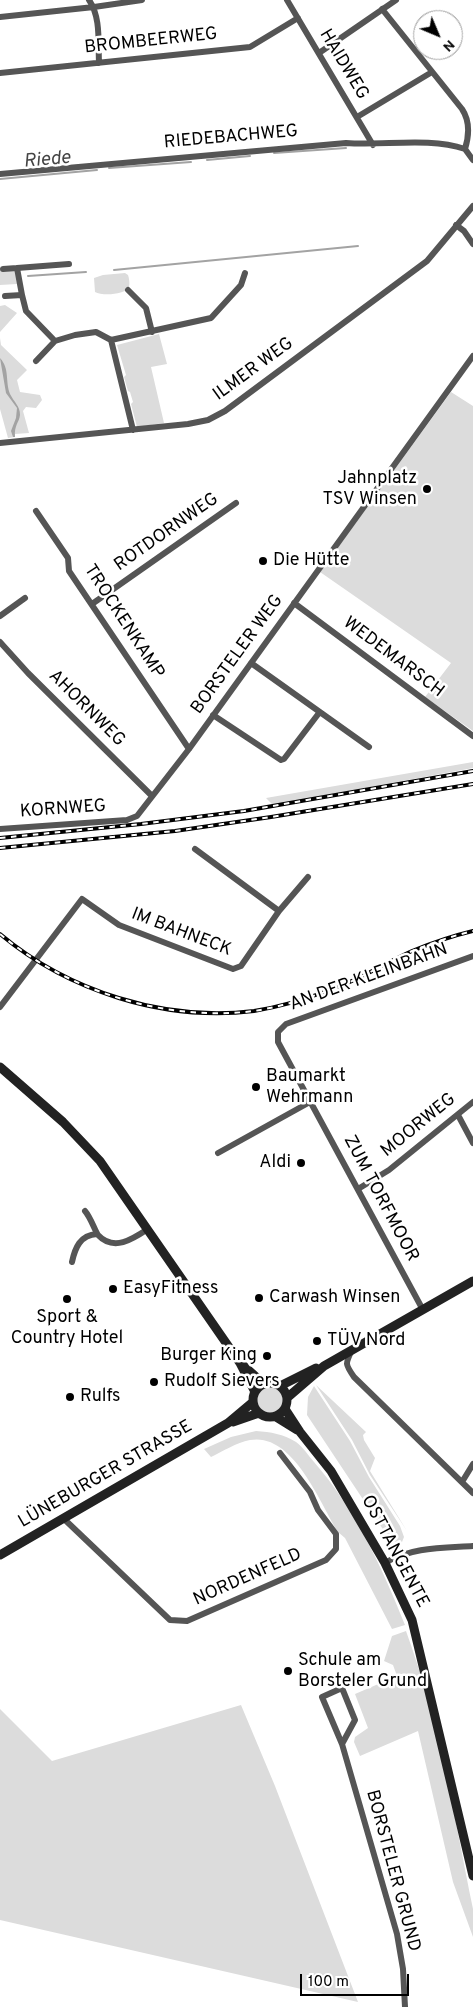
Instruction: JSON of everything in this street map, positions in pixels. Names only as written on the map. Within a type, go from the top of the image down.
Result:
[{"type":"main road","points":[[0,1066],[63,1122],[87,1146],[111,1175],[240,1363],[255,1392]]},
{"type":"main road","points":[[288,1397],[280,1386],[271,1383],[264,1384],[255,1392],[253,1402],[259,1413],[267,1417],[276,1417],[285,1409],[288,1397],[324,1366],[473,1281]]},
{"type":"main road","points":[[240,1363],[264,1384]]},
{"type":"main road","points":[[280,1386],[313,1369],[324,1366]]},
{"type":"main road","name":"LÜNEBURGER STRASSE","points":[[0,1555],[228,1423],[253,1402]]},
{"type":"main road","name":"OSTTANGENTE","points":[[285,1409],[300,1432],[331,1471],[385,1562],[415,1629],[473,1876]]},
{"type":"main road","name":"LÜNEBURGER STRASSE","points":[[228,1423],[259,1413]]},
{"type":"main road","name":"OSTTANGENTE","points":[[276,1417],[300,1432]]},
{"type":"street","points":[[89,0],[94,7],[98,30],[99,63]]},
{"type":"street","points":[[0,17],[142,0]]},
{"type":"street","name":"HAIDWEG","points":[[287,0],[373,145]]},
{"type":"street","points":[[319,53],[396,0]]},
{"type":"street","points":[[382,9],[462,109],[470,122],[465,149],[473,160]]},
{"type":"street","name":"BROMBEERWEG","points":[[0,73],[250,47],[298,18]]},
{"type":"street","points":[[357,117],[432,72]]},
{"type":"street","name":"RIEDEBACHWEG","points":[[0,174],[346,143],[373,145],[413,142],[455,146],[465,149]]},
{"type":"street","name":"ILMER WEG","points":[[0,443],[188,424],[208,420],[225,411],[427,261],[473,206]]},
{"type":"street","points":[[456,225],[464,231],[473,244]]},
{"type":"street","points":[[3,269],[69,264]]},
{"type":"street","points":[[18,268],[26,311],[55,340]]},
{"type":"street","points":[[36,361],[55,340],[96,332],[111,340],[211,318],[241,285],[245,273]]},
{"type":"street","points":[[128,290],[146,308],[152,332]]},
{"type":"street","points":[[5,296],[22,295]]},
{"type":"street","points":[[111,340],[133,430]]},
{"type":"street","name":"BORSTELER WEG","points":[[128,820],[137,816],[189,749],[473,356]]},
{"type":"street","name":"ROTDORNWEG","points":[[92,604],[236,503]]},
{"type":"street","name":"TROCKENKAMP","points":[[36,511],[68,558],[69,571],[189,749]]},
{"type":"street","points":[[0,616],[25,598]]},
{"type":"street","name":"WEDEMARSCH","points":[[294,603],[473,736]]},
{"type":"street","name":"AHORNWEG","points":[[0,642],[28,673],[152,796]]},
{"type":"street","points":[[251,663],[319,713],[369,746]]},
{"type":"street","points":[[213,715],[281,760],[284,759],[319,713]]},
{"type":"street","name":"KORNWEG","points":[[0,829],[128,820]]},
{"type":"street","points":[[195,849],[279,911]]},
{"type":"street","name":"IM BAHNECK","points":[[0,1008],[82,899],[119,925],[233,969],[241,966],[279,911],[308,877]]},
{"type":"street","name":"AN DER KLEINBAHN","points":[[278,1032],[286,1024],[473,956]]},
{"type":"street","name":"ZUM TORFMOOR","points":[[278,1032],[278,1042],[423,1310]]},
{"type":"street","points":[[218,1153],[310,1102]]},
{"type":"street","name":"MOORWEG","points":[[358,1189],[389,1170],[473,1102]]},
{"type":"street","points":[[458,1115],[473,1143]]},
{"type":"street","points":[[85,1211],[91,1218],[97,1234],[108,1241],[117,1243],[129,1242],[148,1229]]},
{"type":"street","points":[[72,1262],[75,1249],[81,1240],[90,1235],[97,1234]]},
{"type":"street","points":[[352,1350],[346,1362],[354,1377],[473,1493]]},
{"type":"street","name":"NORDENFELD","points":[[63,1518],[170,1620],[187,1621],[326,1560],[336,1549],[336,1534],[318,1510],[310,1492],[280,1453]]},
{"type":"street","points":[[462,1482],[473,1464]]},
{"type":"street","points":[[385,1562],[398,1555],[428,1548],[473,1546]]},
{"type":"street","name":"BORSTELER GRUND","points":[[342,1744],[355,1720],[342,1688],[322,1697],[342,1744],[396,1934],[403,1969],[405,2007]]},
{"type":"shaded area","points":[[0,270],[16,270],[17,284],[0,285]]},
{"type":"shaded area","points":[[125,273],[128,275],[129,281],[127,290],[113,294],[95,292],[94,278],[103,275]]},
{"type":"shaded area","points":[[5,305],[17,313],[0,332],[0,306]]},
{"type":"shaded area","points":[[159,334],[167,364],[151,367],[164,423],[137,427],[131,404],[133,402],[124,377],[126,375],[117,345]]},
{"type":"shaded area","points":[[0,338],[1,345],[27,370],[17,380],[20,392],[40,395],[42,400],[36,408],[26,407],[23,411],[29,433],[15,434],[15,437],[8,438],[0,409]]},
{"type":"shaded area","points":[[0,358],[5,366],[10,394],[20,412],[15,437],[13,437],[11,431],[16,418],[17,408],[6,393]]},
{"type":"shaded area","name":"Jahnplatz TSV Winsen","points":[[451,392],[473,406],[473,731],[425,697],[451,663],[320,572]]},
{"type":"shaded area","points":[[473,762],[473,768],[273,805],[266,798]]},
{"type":"shaded area","points":[[316,1385],[366,1432],[363,1435],[364,1440],[375,1458],[370,1471],[407,1531],[370,1475],[352,1440]]},
{"type":"shaded area","points":[[314,1386],[350,1441],[369,1477],[400,1526],[404,1537],[402,1542],[393,1541],[384,1531],[307,1415],[308,1397]]},
{"type":"shaded area","points":[[270,1387],[279,1391],[283,1400],[279,1409],[270,1413],[261,1409],[257,1400],[261,1391]]},
{"type":"shaded area","points":[[256,1431],[277,1434],[296,1442],[329,1480],[366,1539],[405,1625],[392,1629],[345,1538],[338,1532],[314,1488],[292,1458],[279,1447],[265,1440],[245,1441],[211,1457],[204,1449],[231,1437]]},
{"type":"shaded area","points":[[406,1631],[428,1699],[445,1769],[473,1909],[473,1937],[453,1882],[418,1731],[360,1756],[354,1742],[355,1737],[368,1728],[355,1694],[397,1676],[393,1665],[384,1661],[392,1636]]},
{"type":"shaded area","points":[[241,1705],[275,1786],[358,2002],[0,1920],[0,1709],[52,1761]]},
{"type":"waterway","name":"Riede","points":[[274,153],[346,148]]},
{"type":"waterway","name":"Riede","points":[[207,160],[250,156]]},
{"type":"waterway","name":"Riede","points":[[109,168],[191,162]]},
{"type":"waterway","name":"Riede","points":[[0,179],[97,170]]},
{"type":"waterway","points":[[114,270],[358,246]]},
{"type":"waterway","points":[[28,276],[86,272]]},
{"type":"railway","points":[[0,838],[141,824],[244,811],[473,771]]},
{"type":"railway","points":[[0,848],[175,831],[473,784]]},
{"type":"railway","points":[[0,934],[56,972],[119,998],[186,1012],[220,1013],[254,1011],[312,997],[341,986],[412,951],[473,931]]},
{"type":"place","name":"Jahnplatz TSV Winsen","points":[[427,489]]},
{"type":"place","name":"Die Hütte","points":[[263,561]]},
{"type":"place","name":"Baumarkt Wehrmann","points":[[256,1087]]},
{"type":"place","name":"Aldi","points":[[301,1163]]},
{"type":"place","name":"EasyFitness","points":[[113,1289]]},
{"type":"place","name":"Carwash Winsen","points":[[259,1298]]},
{"type":"place","name":"Sport & Country Hotel","points":[[67,1299]]},
{"type":"place","name":"TÜV Nord","points":[[317,1341]]},
{"type":"place","name":"Burger King","points":[[267,1356]]},
{"type":"place","name":"Rudolf Sievers","points":[[154,1382]]},
{"type":"place","name":"Rulfs","points":[[70,1397]]},
{"type":"place","name":"Schule am Borsteler Grund","points":[[288,1671]]}]
